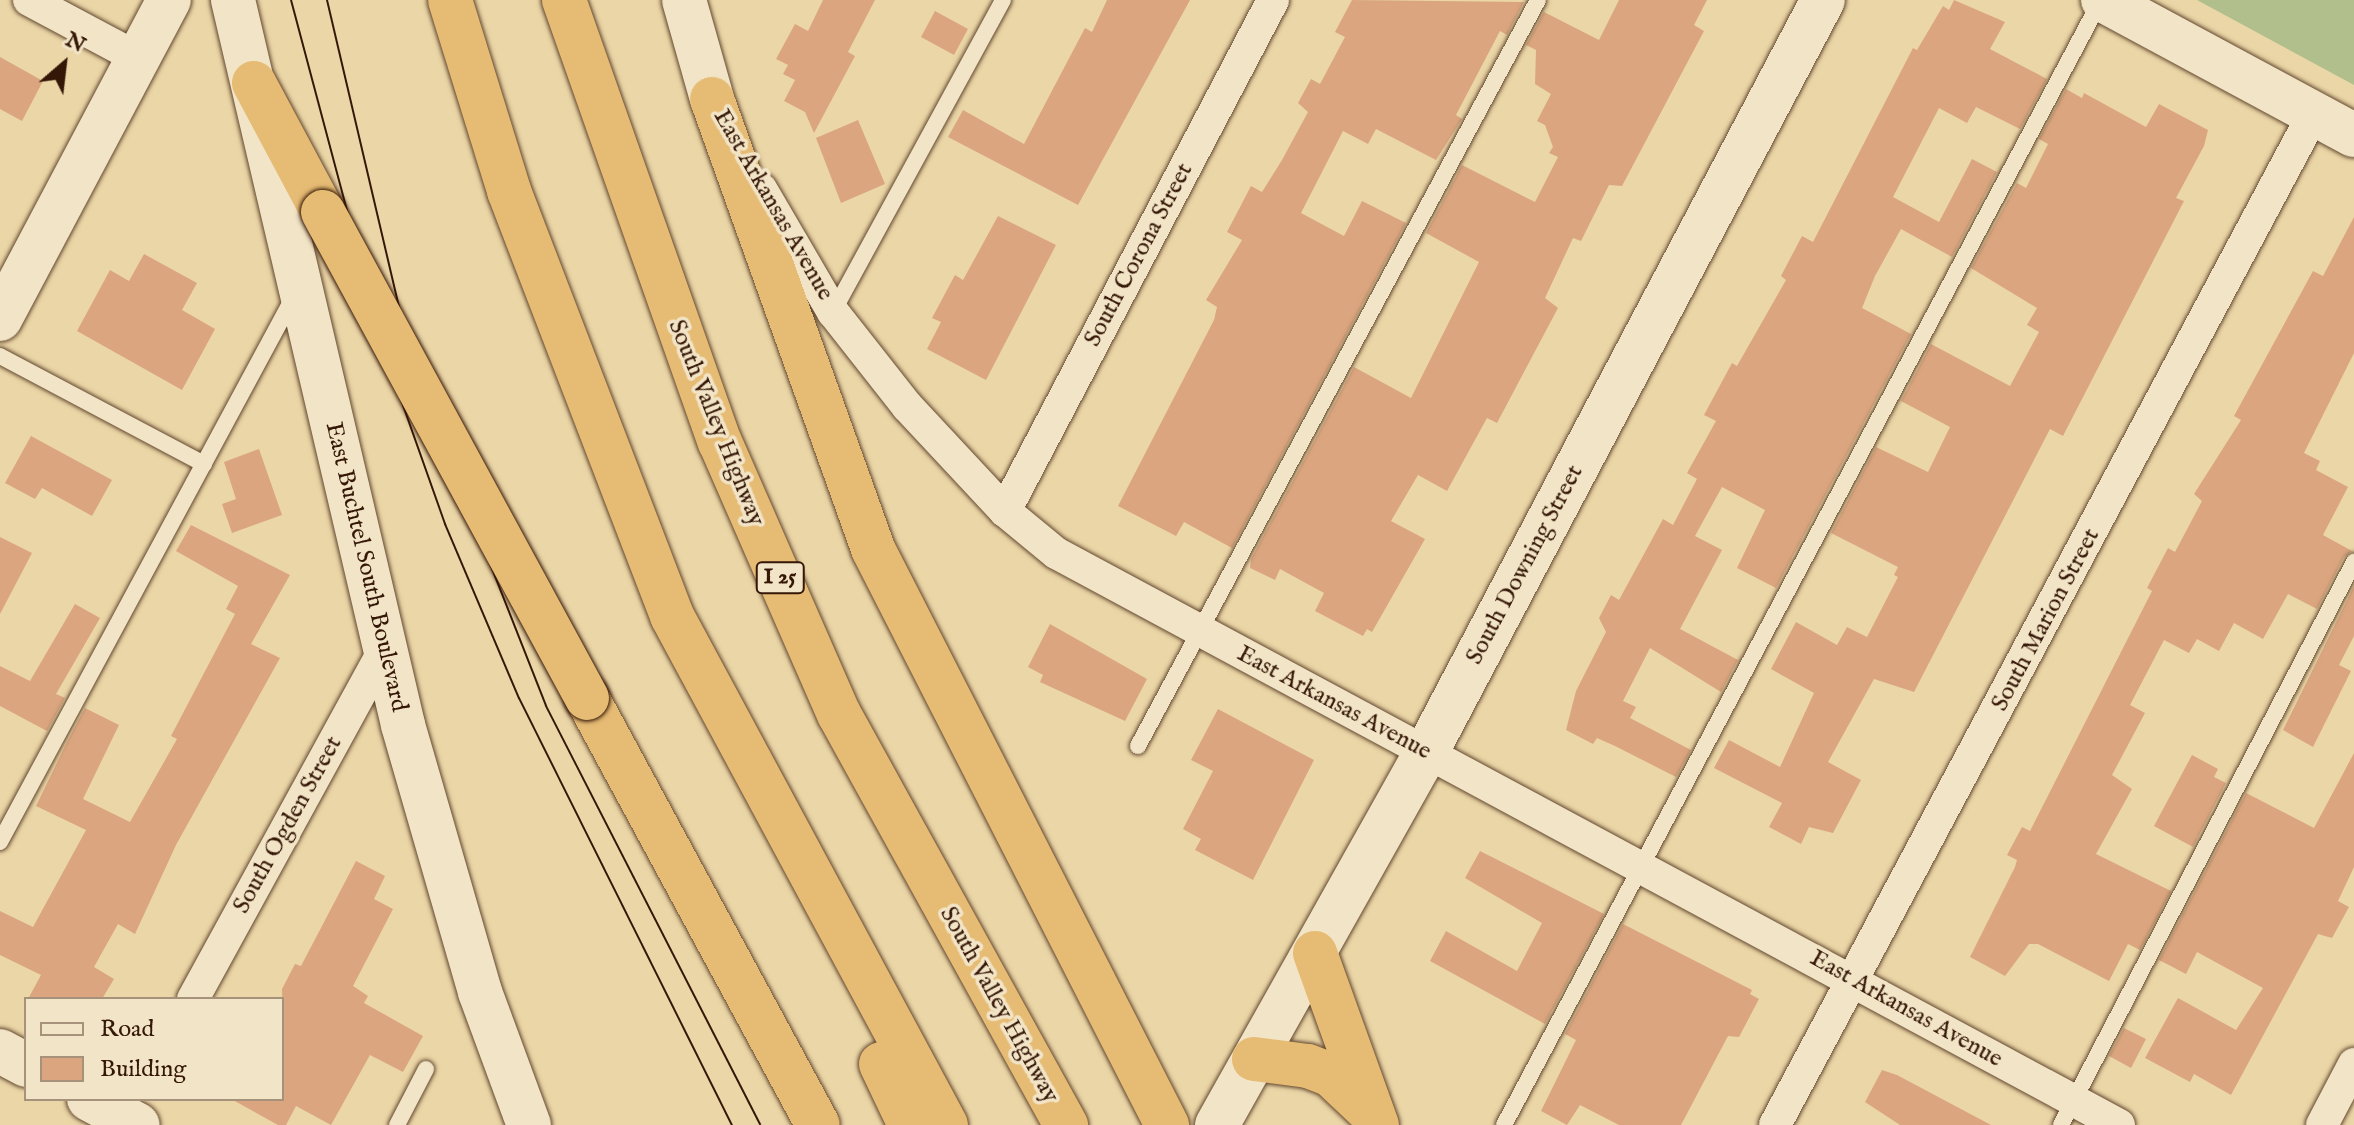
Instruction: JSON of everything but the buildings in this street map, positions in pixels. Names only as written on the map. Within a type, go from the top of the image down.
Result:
[{"type":"highway","points":[[450,0],[509,191],[672,616],[910,1125]]},
{"type":"highway","name":"South Valley Highway","points":[[564,0],[720,442],[839,714],[1066,1125]]},
{"type":"highway","points":[[254,83],[818,1125]]},
{"type":"highway","points":[[712,99],[873,549],[1167,1125]]},
{"type":"highway","points":[[672,616],[946,1125]]},
{"type":"highway","points":[[1315,953],[1377,1123]]},
{"type":"highway","points":[[1254,1059],[1308,1066],[1331,1075],[1354,1092],[1377,1123]]},
{"type":"main road","points":[[0,319],[169,0]]},
{"type":"main road","name":"East Buchtel South Boulevard","points":[[233,0],[384,650],[453,906],[529,1125]]},
{"type":"main road","points":[[684,0],[712,99]]},
{"type":"main road","name":"South Downing Street","points":[[1224,1111],[1426,753],[1823,0]]},
{"type":"main road","points":[[2102,0],[2354,135]]},
{"type":"main road","points":[[0,1051],[24,1064]]},
{"type":"main road","points":[[94,1101],[132,1117]]},
{"type":"street","points":[[29,0],[138,58]]},
{"type":"street","name":"South Corona Street","points":[[1005,511],[1273,0]]},
{"type":"street","name":"East Arkansas Avenue","points":[[712,99],[796,254],[833,312],[907,406],[1005,511],[1056,553],[1856,981],[2068,1113],[2119,1125]]},
{"type":"street","name":"South Marion Street","points":[[1775,1125],[1856,981],[2314,113]]},
{"type":"street","name":"South Ogden Street","points":[[194,997],[384,650]]},
{"type":"street","points":[[2322,1125],[2354,1064]]},
{"type":"lane","points":[[833,312],[1003,0]]},
{"type":"lane","points":[[1138,746],[1538,0]]},
{"type":"lane","points":[[1504,1125],[2102,0]]},
{"type":"lane","points":[[0,842],[301,284]]},
{"type":"lane","points":[[0,356],[204,464]]},
{"type":"lane","points":[[2068,1113],[2354,562]]},
{"type":"lane","points":[[397,1125],[426,1069]]},
{"type":"green space","points":[[2197,0],[2354,0],[2354,85]]},
{"type":"tram line","points":[[291,0],[387,360],[445,524],[519,698],[732,1125]]},
{"type":"tram line","points":[[327,0],[413,368],[546,706],[760,1125]]}]
